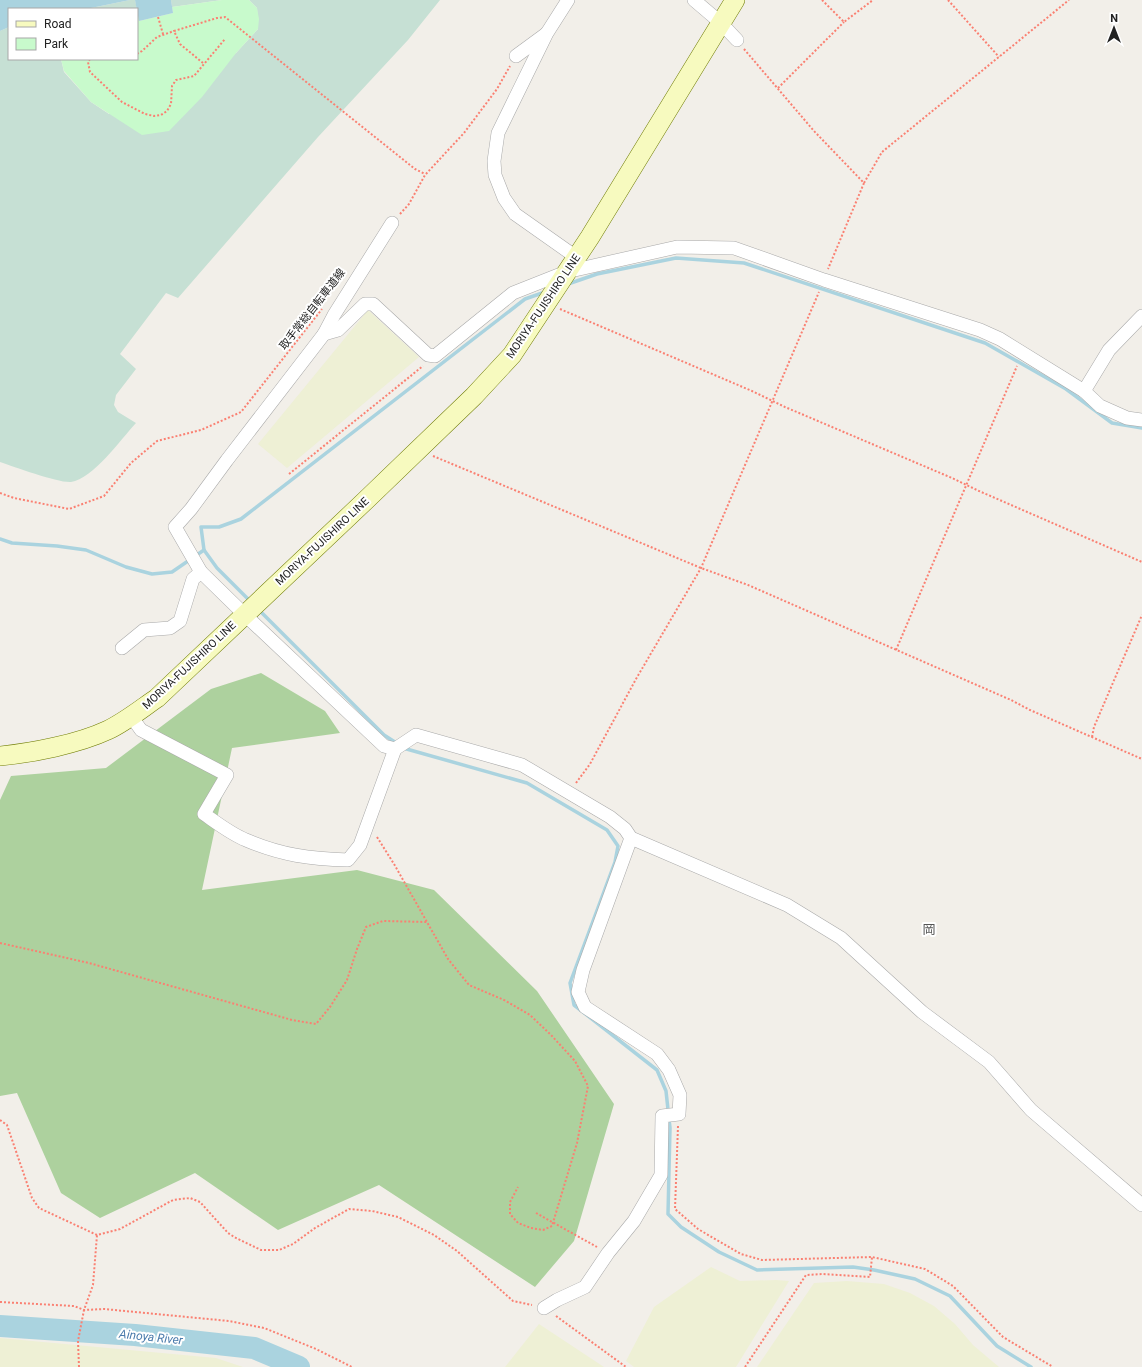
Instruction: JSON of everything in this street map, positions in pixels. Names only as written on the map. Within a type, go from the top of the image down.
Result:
[{"type":"main road","name":"MORIYA-FUJISHIRO LINE","points":[[0,756],[75,742],[108,730],[157,698],[474,396],[512,355],[548,302],[656,131],[736,0]]},
{"type":"street","points":[[568,0],[547,33],[498,133],[494,161],[495,175],[504,198],[515,214],[569,268]]},
{"type":"street","points":[[694,0],[721,23],[737,40]]},
{"type":"street","points":[[516,56],[547,33]]},
{"type":"street","points":[[392,223],[334,315],[324,334],[175,527],[199,568],[251,608],[384,746],[396,749]]},
{"type":"street","points":[[324,334],[338,330],[365,304],[373,304],[428,356],[435,356],[513,293],[569,268],[677,247],[734,248],[824,280],[980,330],[1000,339],[1084,391],[1100,406],[1127,418],[1142,420]]},
{"type":"street","points":[[1084,391],[1109,350],[1142,316]]},
{"type":"street","points":[[122,648],[144,630],[170,628],[180,621],[199,568]]},
{"type":"street","points":[[131,716],[141,730],[227,775],[204,814],[245,840],[283,853],[318,860],[348,860],[360,845],[396,749],[416,735],[522,765],[610,817],[625,829],[631,838],[787,905],[841,938],[922,1012],[989,1062],[1031,1110],[1142,1205]]},
{"type":"street","points":[[544,1308],[585,1287],[608,1253],[634,1221],[661,1175],[662,1116],[679,1114],[680,1095],[669,1070],[657,1054],[585,1007],[578,992],[583,970],[631,838]]},
{"type":"path","points":[[822,0],[844,22]]},
{"type":"path","points":[[778,88],[844,22],[873,0]]},
{"type":"path","points":[[948,0],[999,57]]},
{"type":"path","points":[[569,792],[590,764],[636,679],[701,568],[864,183],[882,152],[1069,0]]},
{"type":"path","points":[[158,17],[163,34]]},
{"type":"path","points":[[138,53],[157,37],[163,34],[217,18],[226,18],[415,169],[425,175]]},
{"type":"path","points":[[174,31],[180,44],[203,63]]},
{"type":"path","points":[[89,60],[88,62],[90,72],[122,102],[145,114],[161,116],[167,111],[171,104],[172,86],[176,80],[194,76],[203,63],[225,39]]},
{"type":"path","points":[[737,40],[814,131],[864,183]]},
{"type":"path","points":[[392,223],[409,204],[425,175],[469,127],[497,89],[516,56]]},
{"type":"path","points":[[548,302],[563,310],[1142,562]]},
{"type":"path","name":"取手常総自転車道線","points":[[0,493],[14,498],[69,508],[104,496],[131,463],[157,441],[201,430],[240,412],[323,308]]},
{"type":"path","points":[[289,474],[435,356]]},
{"type":"path","points":[[896,650],[1017,366]]},
{"type":"path","points":[[417,449],[701,568],[748,585],[1142,759]]},
{"type":"path","points":[[1092,737],[1094,727],[1142,615]]},
{"type":"path","points":[[368,825],[394,864],[448,960],[469,985],[504,1000],[530,1014],[575,1061],[588,1086],[577,1143],[552,1226],[543,1230],[531,1228],[518,1223],[510,1214],[510,1202],[518,1187]]},
{"type":"path","points":[[0,943],[90,963],[292,1020],[316,1024],[330,1007],[346,980],[366,927],[383,921],[427,922]]},
{"type":"path","points":[[679,1114],[675,1209],[698,1228],[741,1254],[762,1260],[872,1257],[925,1269],[953,1286],[1003,1337],[1054,1367]]},
{"type":"path","points":[[0,1120],[7,1125],[32,1198],[39,1208],[96,1235],[120,1229],[173,1200],[190,1198],[200,1202],[228,1233],[261,1250],[279,1250],[293,1244],[315,1228],[349,1209],[372,1211],[398,1217],[434,1235],[457,1251],[513,1301],[544,1308],[626,1367]]},
{"type":"path","points":[[536,1213],[608,1253]]},
{"type":"path","points":[[79,1367],[78,1341],[84,1310],[93,1285],[96,1235]]},
{"type":"path","points":[[745,1367],[806,1275],[822,1274],[870,1277],[872,1257]]},
{"type":"path","points":[[0,1302],[74,1306],[84,1310],[104,1309],[229,1321],[264,1328],[316,1349],[352,1367]]},
{"type":"green space","points":[[135,0],[137,8],[91,8]]},
{"type":"green space","points":[[171,0],[222,0],[172,7]]},
{"type":"green space","points":[[222,0],[249,0],[257,8],[259,19],[258,29],[236,53],[202,97],[169,131],[142,135],[91,102],[64,71],[61,60],[138,60],[138,16],[139,21],[173,13],[172,7]]},
{"type":"green space","points":[[249,0],[440,0],[408,40],[318,137],[178,298],[166,293],[120,354],[136,369],[116,395],[114,405],[118,412],[136,423],[106,457],[88,474],[71,482],[65,482],[47,477],[0,462],[0,31],[8,27],[8,60],[61,60],[64,72],[91,102],[109,114],[236,53],[258,29],[257,8]]},
{"type":"green space","points":[[368,310],[419,357],[287,468],[258,444]]},
{"type":"green space","points":[[261,673],[325,711],[340,733],[232,748],[202,890],[357,870],[434,890],[537,991],[614,1104],[574,1241],[535,1287],[379,1185],[278,1230],[195,1173],[100,1218],[61,1193],[17,1093],[0,1096],[0,800],[11,776],[106,768],[211,689]]},
{"type":"green space","points":[[711,1267],[740,1281],[789,1281],[736,1367],[634,1367],[626,1361],[654,1307]]},
{"type":"green space","points":[[847,1281],[884,1284],[910,1293],[934,1306],[955,1324],[973,1345],[999,1367],[757,1367],[814,1283]]},
{"type":"green space","points":[[539,1324],[604,1367],[505,1367]]},
{"type":"green space","points":[[0,1338],[216,1358],[243,1367],[0,1367]]},
{"type":"water","points":[[0,0],[130,0],[91,8],[8,8],[8,27],[0,31]]},
{"type":"water","points":[[135,0],[171,0],[173,13],[139,21],[138,8],[137,8]]},
{"type":"waterway","points":[[568,284],[597,274],[676,258],[744,263],[985,343],[1066,389],[1112,423],[1142,428]]},
{"type":"waterway","points":[[250,601],[217,568],[204,550],[201,527],[219,527],[241,519],[525,299],[545,292]]},
{"type":"waterway","points":[[0,539],[12,543],[57,546],[86,550],[126,567],[152,574],[172,572],[204,550]]},
{"type":"waterway","points":[[259,610],[384,735],[398,744]]},
{"type":"waterway","points":[[403,748],[527,783],[607,830],[618,846],[615,862],[570,983],[574,1005],[657,1070],[666,1091],[670,1128],[668,1214],[681,1227],[719,1252],[757,1270],[853,1267],[915,1279],[950,1296],[997,1346],[1031,1367]]},
{"type":"waterway","name":"Ainoya River","points":[[0,1326],[135,1335],[254,1348],[299,1367]]},
{"type":"district","name":"岡","points":[[929,929]]}]
